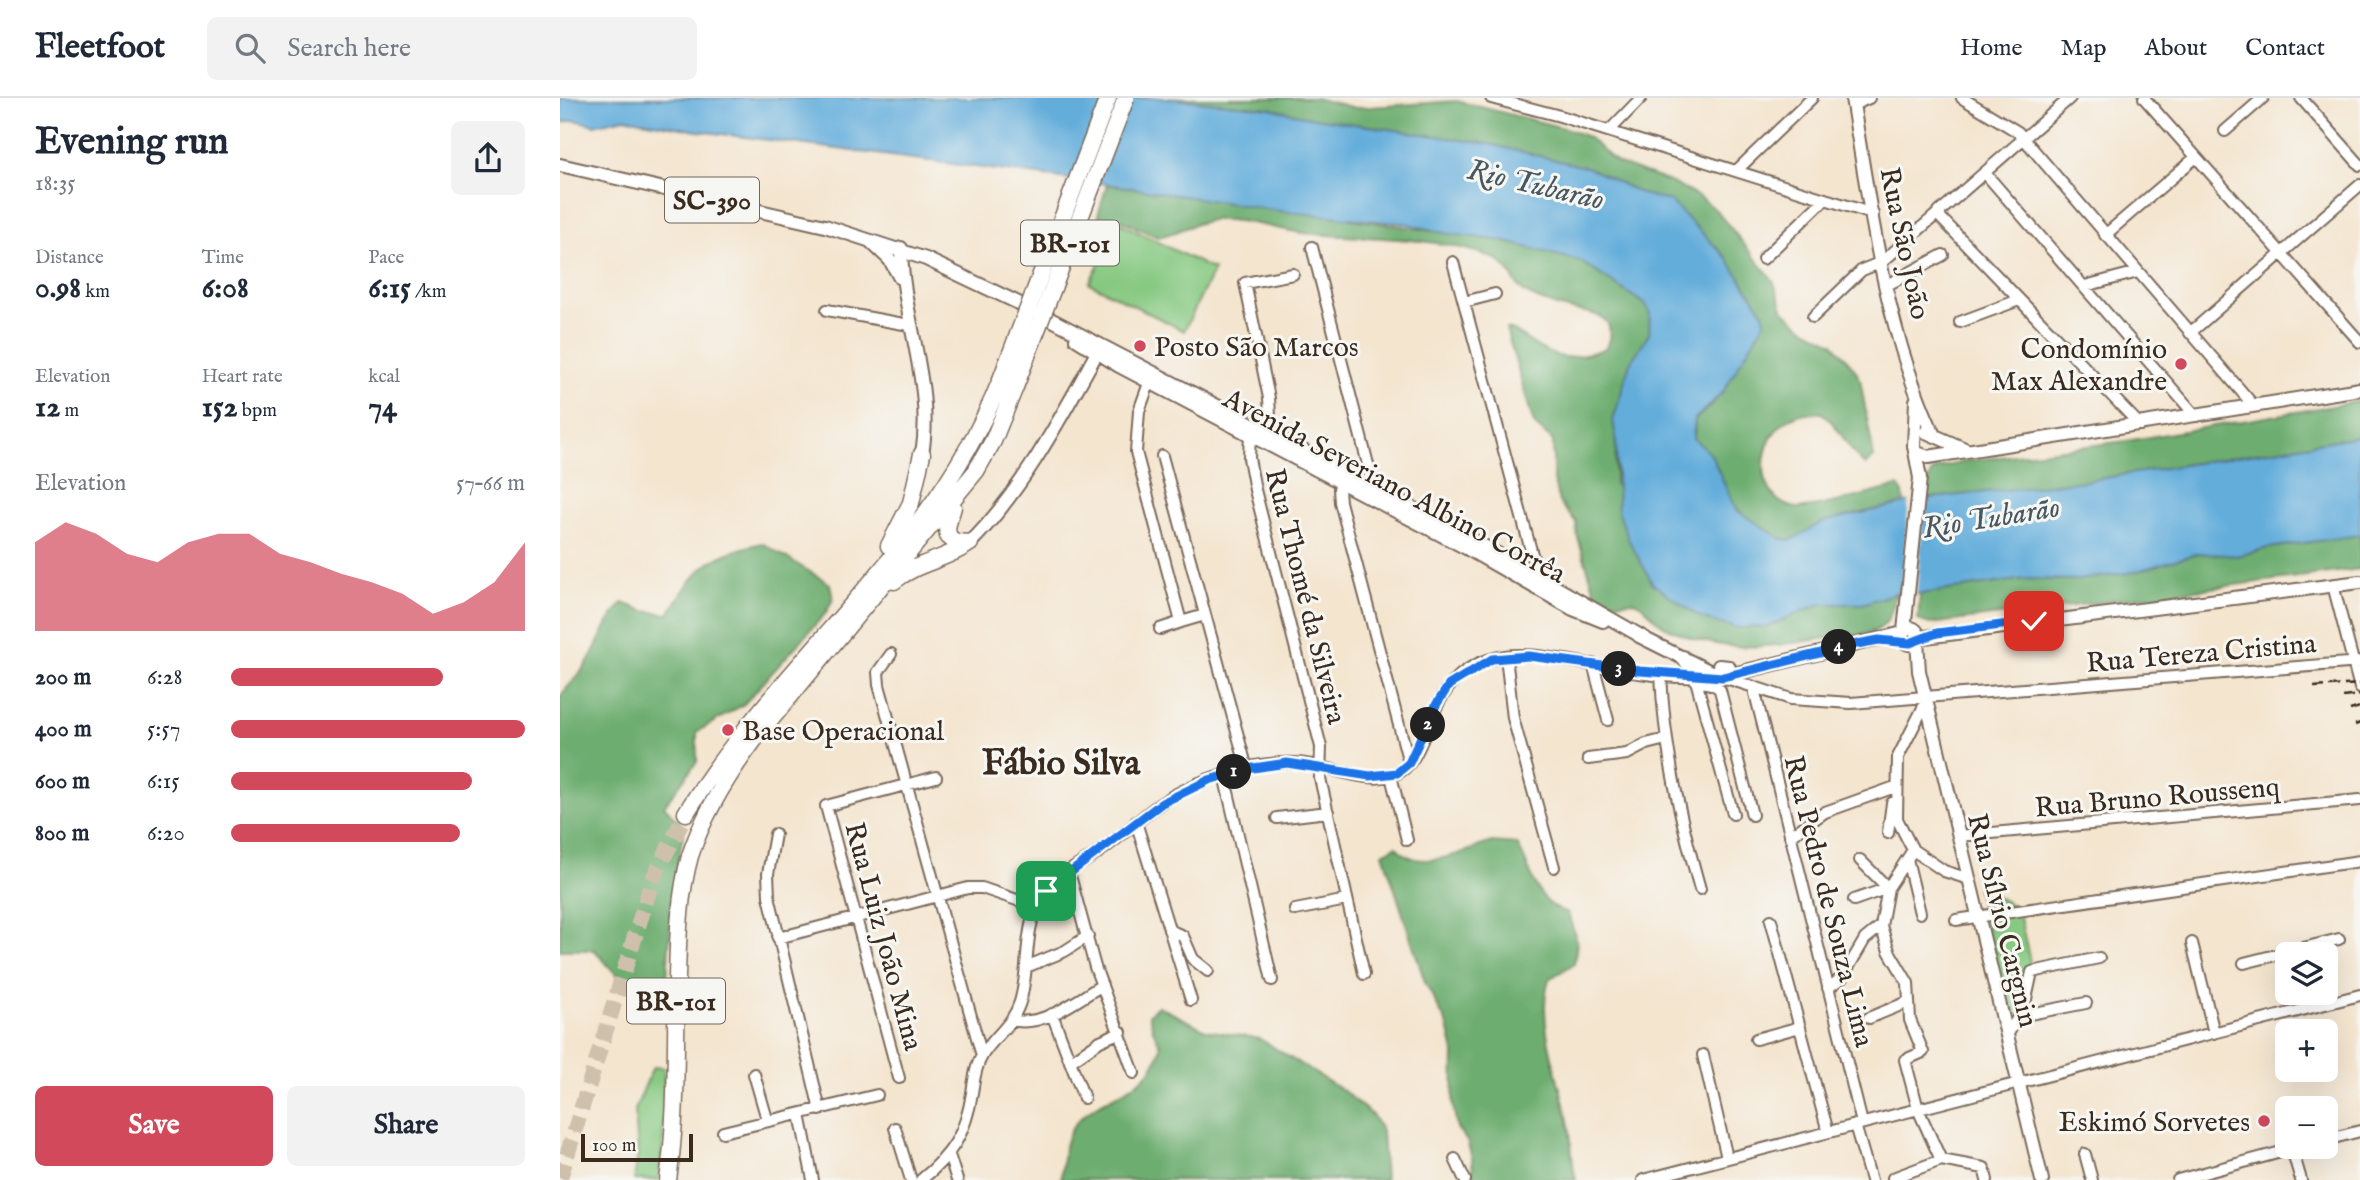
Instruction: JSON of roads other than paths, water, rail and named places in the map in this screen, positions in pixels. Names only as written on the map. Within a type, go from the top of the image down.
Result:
[{"type":"highway","name":"BR-101","points":[[668,1180],[674,1112],[679,917],[685,875],[695,841],[714,799],[738,761],[956,497],[985,457],[1108,98]]},
{"type":"highway","name":"BR-101","points":[[686,813],[722,760],[920,521],[960,465],[1008,385],[1126,98]]},
{"type":"highway","points":[[922,454],[926,475],[932,480],[945,477],[960,465]]},
{"type":"highway","points":[[846,612],[905,520],[922,454]]},
{"type":"highway","points":[[956,497],[947,533],[955,542],[970,543]]},
{"type":"highway","points":[[869,602],[905,572],[954,553],[970,543]]},
{"type":"main road","name":"Rua São João","points":[[1853,102],[1887,285],[1916,397],[1935,435]]},
{"type":"main road","name":"SC-390","points":[[560,164],[901,248],[1035,311]]},
{"type":"main road","points":[[865,237],[890,260],[901,281]]},
{"type":"main road","points":[[901,248],[901,281],[925,411],[922,454]]},
{"type":"main road","points":[[901,281],[914,253]]},
{"type":"main road","name":"Avenida Severiano Albino Corrêa","points":[[1035,311],[1250,434],[1344,477]]},
{"type":"main road","name":"Avenida Severiano Albino Corrêa","points":[[1035,311],[1084,345],[1098,349],[1111,362],[1151,377],[1271,434],[1344,477],[1535,580],[1581,612],[1724,673]]},
{"type":"main road","points":[[1084,345],[1085,372]]},
{"type":"main road","points":[[970,543],[1001,507],[1021,478],[1098,349]]},
{"type":"main road","points":[[1085,372],[1111,362]]},
{"type":"main road","points":[[1917,453],[1933,455],[2140,425],[2360,388]]},
{"type":"main road","name":"Rua São João","points":[[1915,439],[1916,397]]},
{"type":"main road","points":[[1910,632],[1920,481],[1915,439],[1925,432],[1967,450]]},
{"type":"main road","points":[[1250,434],[1271,434]]},
{"type":"main road","points":[[1920,481],[1939,448],[1935,435]]},
{"type":"main road","points":[[1724,673],[1764,667],[1910,632],[1937,633],[2360,582]]},
{"type":"main road","name":"Rua Sílvio Cargnin","points":[[1910,632],[2042,1180]]},
{"type":"main road","points":[[1683,657],[1695,677]]},
{"type":"street","points":[[1491,98],[1609,131],[1873,214]]},
{"type":"street","points":[[1609,131],[1641,98]]},
{"type":"street","points":[[1736,171],[1812,98]]},
{"type":"street","points":[[1853,102],[1869,98]]},
{"type":"street","points":[[1962,98],[2013,127],[2254,406]]},
{"type":"street","points":[[1813,317],[1862,270],[1882,262],[2070,98]]},
{"type":"street","points":[[2144,98],[2360,342]]},
{"type":"street","points":[[2225,131],[2263,98]]},
{"type":"street","points":[[2301,98],[2360,165]]},
{"type":"street","points":[[2105,235],[2196,157]]},
{"type":"street","points":[[1984,173],[2196,416]]},
{"type":"street","points":[[2190,333],[2360,185]]},
{"type":"street","points":[[1763,259],[1825,199]]},
{"type":"street","points":[[1937,214],[2140,425]]},
{"type":"street","points":[[1312,247],[1370,491]]},
{"type":"street","points":[[1887,285],[1943,255]]},
{"type":"street","points":[[1453,262],[1535,580]]},
{"type":"street","points":[[2085,286],[2138,272]]},
{"type":"street","points":[[1271,434],[1269,398],[1245,283],[1293,274]]},
{"type":"street","points":[[1464,302],[1495,294]]},
{"type":"street","points":[[1960,322],[2019,300]]},
{"type":"street","points":[[827,310],[909,325]]},
{"type":"street","points":[[1151,377],[1139,411],[1136,452],[1181,622]]},
{"type":"street","name":"Rua Thomé da Silveira","points":[[1250,434],[1249,458],[1255,491],[1321,747],[1328,812],[1364,974]]},
{"type":"street","points":[[1162,456],[1247,769]]},
{"type":"street","points":[[1344,477],[1340,502],[1409,763]]},
{"type":"street","points":[[2333,585],[2357,662],[2360,688]]},
{"type":"street","points":[[1160,629],[1205,614]]},
{"type":"street","points":[[891,654],[877,676],[982,1056]]},
{"type":"street","points":[[1506,656],[1513,718],[1554,867]]},
{"type":"street","points":[[921,1180],[949,1156],[966,1124],[982,1056],[1012,1020],[1020,1001],[1029,934],[1037,907],[1046,891],[1176,794],[1224,775],[1287,763],[1321,766],[1370,776],[1391,776],[1409,763],[1436,705],[1449,685],[1480,664],[1506,656],[1695,677],[1724,673]]},
{"type":"street","name":"Rua Tereza Cristina","points":[[1724,673],[1754,689],[1791,699],[1833,704],[1925,700],[2357,662]]},
{"type":"street","points":[[1592,664],[1608,720]]},
{"type":"street","points":[[1661,674],[1666,739],[1679,813],[1700,889]]},
{"type":"street","points":[[1695,677],[1733,814]]},
{"type":"street","points":[[1695,677],[1701,683],[1715,685],[1720,690],[1752,815]]},
{"type":"street","name":"Rua Pedro de Souza Lima","points":[[1754,689],[1828,988],[1871,1180]]},
{"type":"street","points":[[1888,833],[1901,748],[1925,700]]},
{"type":"street","points":[[1588,759],[1626,754],[1646,744],[1666,739]]},
{"type":"street","points":[[1224,775],[1272,980]]},
{"type":"street","points":[[1391,776],[1408,840]]},
{"type":"street","points":[[906,785],[936,777]]},
{"type":"street","name":"Rua Luiz João Mina","points":[[899,1078],[826,806],[906,785]]},
{"type":"street","points":[[1790,836],[1825,812],[1895,792]]},
{"type":"street","points":[[1895,792],[1897,819],[1910,854],[1920,913]]},
{"type":"street","name":"Rua Bruno Roussenq","points":[[1958,836],[2360,800]]},
{"type":"street","points":[[1277,818],[1328,812]]},
{"type":"street","points":[[1136,822],[1191,1000]]},
{"type":"street","points":[[775,834],[768,884],[778,938],[821,1110]]},
{"type":"street","points":[[1910,854],[1944,871],[1969,879]]},
{"type":"street","points":[[1910,854],[1888,888],[1881,926],[1889,951],[1908,983],[1912,1028],[1923,1052],[1899,1061],[1941,1160]]},
{"type":"street","points":[[1860,860],[1888,888]]},
{"type":"street","points":[[1956,920],[2360,861]]},
{"type":"street","points":[[1069,872],[1102,985],[1134,1073]]},
{"type":"street","points":[[778,938],[975,887],[1037,907]]},
{"type":"street","points":[[1854,900],[1888,888]]},
{"type":"street","points":[[1295,910],[1347,900]]},
{"type":"street","points":[[1771,920],[1828,1132]]},
{"type":"street","points":[[1828,988],[1842,978],[1859,947],[1881,926]]},
{"type":"street","points":[[1169,930],[1183,936],[1193,959],[1208,971]]},
{"type":"street","points":[[1026,967],[1065,951],[1088,936]]},
{"type":"street","points":[[2332,942],[2339,939]]},
{"type":"street","points":[[2192,943],[2214,1032]]},
{"type":"street","points":[[2007,1035],[2020,1016],[2032,972],[2099,958]]},
{"type":"street","points":[[2245,964],[2275,958]]},
{"type":"street","points":[[1012,1020],[1028,1023],[1052,1014],[1102,985]]},
{"type":"street","points":[[2338,997],[2360,995]]},
{"type":"street","points":[[1869,1018],[1909,1002]]},
{"type":"street","points":[[2020,1016],[2086,1003]]},
{"type":"street","points":[[1643,1180],[1683,1175],[1727,1158],[2214,1032],[2302,1005]]},
{"type":"street","points":[[1052,1014],[1084,1098]]},
{"type":"street","points":[[1756,1039],[1800,1027]]},
{"type":"street","points":[[1070,1062],[1100,1041],[1121,1032]]},
{"type":"street","points":[[1703,1055],[1727,1158]]},
{"type":"street","points":[[754,1074],[767,1119]]},
{"type":"street","points":[[723,1132],[767,1119],[821,1110],[877,1095]]},
{"type":"street","points":[[800,1114],[813,1180]]},
{"type":"street","points":[[895,1128],[911,1180]]},
{"type":"street","points":[[2338,1137],[2360,1131]]},
{"type":"street","points":[[2085,1154],[2092,1180]]},
{"type":"street","points":[[2178,1180],[2210,1176],[2275,1155]]},
{"type":"street","points":[[949,1156],[957,1180]]},
{"type":"street","points":[[1454,1159],[1465,1180]]},
{"type":"street","points":[[2299,1159],[2301,1180]]},
{"type":"street","points":[[1893,1178],[1941,1160],[1984,1168],[1987,1180]]},
{"type":"water","name":"Rio Tubarão","points":[[560,98],[1164,98],[1269,108],[1307,117],[1489,144],[1589,168],[1642,194],[1670,201],[1726,257],[1763,312],[1765,321],[1723,392],[1695,419],[1693,438],[1711,454],[1736,510],[1782,539],[1791,540],[1823,522],[1923,499],[2086,481],[2360,436],[2360,535],[2268,548],[2237,556],[2199,553],[2134,572],[2078,580],[2024,579],[1920,594],[1896,593],[1862,604],[1820,604],[1766,627],[1739,628],[1720,624],[1700,617],[1653,584],[1629,541],[1618,510],[1613,421],[1630,363],[1649,334],[1650,314],[1646,305],[1580,261],[1503,241],[1444,233],[1407,224],[1279,211],[1107,184],[698,131],[625,118],[594,125],[575,120],[560,123]]},
{"type":"tunnel","points":[[560,1178],[652,881],[686,813]]},
{"type":"railway","points":[[2314,687],[2360,684]]},
{"type":"railway","points":[[2343,697],[2360,695]]},
{"type":"railway","points":[[2350,710],[2360,707]]},
{"type":"railway","points":[[2355,725],[2360,723]]},
{"type":"place","name":"Posto São Marcos","points":[[1140,346]]},
{"type":"place","name":"Condomínio Max Alexandre","points":[[2181,364]]},
{"type":"place","name":"Base Operacional","points":[[728,730]]},
{"type":"place","name":"Eskimó Sorvetes","points":[[2264,1121]]},
{"type":"district","name":"Fábio Silva","points":[[1061,762]]}]
